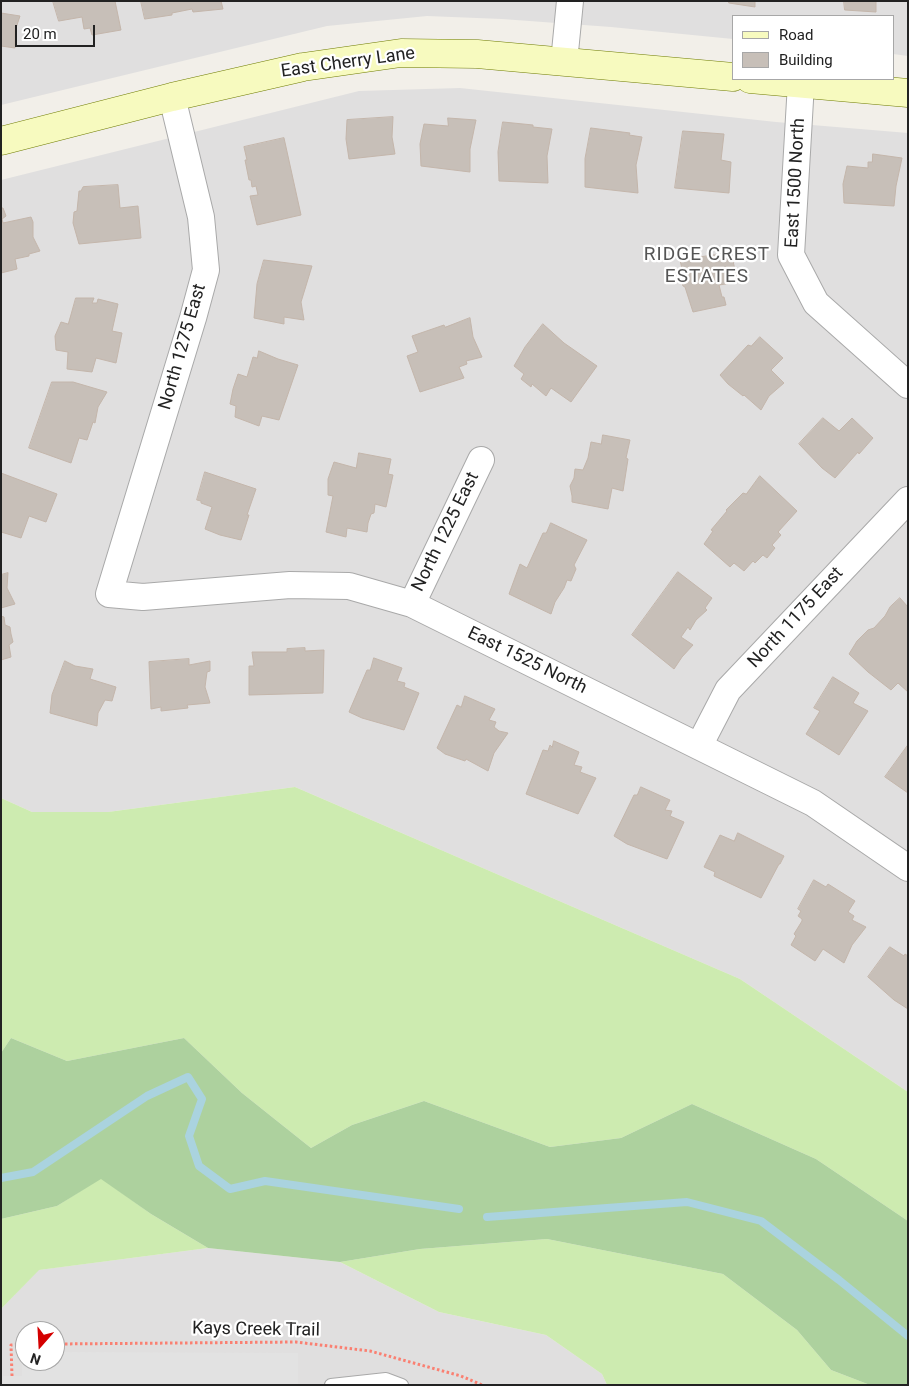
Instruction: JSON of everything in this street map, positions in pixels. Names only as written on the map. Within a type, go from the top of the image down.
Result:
[{"type":"street","points":[[564,62],[570,1]]},
{"type":"street","name":"East Cherry Lane","points":[[1,142],[172,97],[303,67],[400,53],[477,54],[732,77]]},
{"type":"street","points":[[763,80],[908,93]]},
{"type":"street","name":"East 1500 North","points":[[801,83],[791,255],[816,303],[908,385]]},
{"type":"street","name":"North 1275 East","points":[[109,594],[206,270],[201,217],[172,97]]},
{"type":"street","name":"North 1225 East","points":[[412,604],[480,460]]},
{"type":"street","name":"North 1175 East","points":[[699,746],[728,690],[908,500]]},
{"type":"street","name":"East 1525 North","points":[[109,594],[143,597],[290,585],[349,586],[412,604],[813,803],[908,868]]},
{"type":"lane","points":[[331,1385],[386,1379],[402,1385]]},
{"type":"path","name":"Kays Creek Trail","points":[[65,1344],[296,1342],[370,1351],[461,1376],[482,1385]]},
{"type":"path","points":[[12,1376],[11,1345],[15,1345]]},
{"type":"shaded area","points":[[1,1],[908,1],[908,56],[894,54],[894,15],[732,15],[732,39],[611,27],[427,16],[327,26],[1,105]]},
{"type":"shaded area","points":[[460,88],[776,122],[908,133],[908,1092],[740,979],[295,787],[108,812],[32,812],[1,798],[1,180],[359,91]]},
{"type":"shaded area","points":[[208,1248],[340,1262],[439,1312],[546,1335],[602,1374],[607,1385],[1,1385],[1,1309],[38,1270]]},
{"type":"shaded area","points":[[65,1352],[298,1353],[298,1385],[3,1385],[3,1376],[22,1376],[22,1371],[65,1371]]},
{"type":"green space","points":[[295,787],[740,979],[908,1092],[908,1221],[816,1159],[692,1104],[621,1138],[550,1147],[424,1101],[352,1125],[311,1148],[242,1093],[184,1038],[67,1061],[11,1038],[1,1053],[1,798],[32,812],[108,812]]},
{"type":"green space","points":[[11,1038],[67,1061],[184,1038],[242,1093],[311,1148],[352,1125],[424,1101],[550,1147],[621,1138],[692,1104],[816,1159],[908,1221],[908,1385],[870,1385],[831,1370],[797,1330],[723,1274],[547,1239],[420,1249],[340,1262],[208,1248],[151,1214],[101,1179],[57,1206],[1,1219],[1,1053]]},
{"type":"green space","points":[[101,1178],[151,1214],[208,1248],[39,1270],[1,1309],[1,1219],[57,1206]]},
{"type":"green space","points":[[547,1239],[723,1274],[797,1330],[831,1370],[870,1385],[607,1385],[602,1374],[546,1335],[439,1312],[340,1262],[420,1249]]},
{"type":"building","points":[[53,1],[115,1],[121,30],[92,35],[90,28],[84,29],[82,17],[59,21]]},
{"type":"building","points":[[141,1],[221,1],[223,9],[193,12],[192,9],[172,13],[172,15],[145,19]]},
{"type":"building","points":[[729,1],[755,1],[755,7],[729,3]]},
{"type":"building","points":[[844,1],[876,1],[876,12],[845,10]]},
{"type":"building","points":[[1,13],[20,16],[15,31],[15,48],[1,46]]},
{"type":"building","points":[[393,117],[392,137],[395,154],[349,159],[346,139],[347,120]]},
{"type":"building","points":[[448,118],[476,120],[470,149],[470,172],[421,166],[420,144],[424,124],[448,126]]},
{"type":"building","points":[[503,122],[552,129],[547,156],[548,183],[499,181],[498,152]]},
{"type":"building","points":[[591,128],[630,133],[629,135],[642,137],[636,165],[638,193],[585,187],[585,159]]},
{"type":"building","points":[[683,131],[724,134],[721,160],[731,162],[729,193],[675,188]]},
{"type":"building","points":[[284,138],[301,215],[257,225],[250,196],[258,195],[256,186],[252,187],[251,180],[249,180],[244,147]]},
{"type":"building","points":[[873,154],[902,158],[894,206],[844,203],[843,184],[847,166],[868,168],[868,162],[872,162]]},
{"type":"building","points":[[118,185],[120,208],[138,206],[141,238],[79,244],[73,223],[74,212],[77,211],[79,191],[83,187]]},
{"type":"building","points":[[1,208],[3,208],[6,216],[2,219],[3,223],[31,217],[33,237],[40,251],[15,259],[17,269],[1,273]]},
{"type":"building","points":[[731,253],[738,282],[719,285],[726,305],[693,312],[680,278],[682,269],[680,260]]},
{"type":"building","points":[[264,260],[312,266],[301,302],[304,320],[284,317],[284,324],[254,318],[257,284]]},
{"type":"building","points":[[76,298],[94,298],[92,303],[97,303],[98,299],[118,304],[112,331],[122,333],[116,363],[96,358],[92,372],[67,369],[68,352],[56,350],[55,336],[61,322],[68,324]]},
{"type":"building","points":[[470,318],[473,337],[482,357],[466,361],[467,364],[459,367],[464,378],[420,392],[407,356],[418,352],[412,336]]},
{"type":"building","points":[[543,324],[564,343],[597,366],[571,402],[551,388],[546,396],[532,384],[531,387],[521,379],[524,374],[514,366],[525,347]]},
{"type":"building","points":[[760,337],[783,358],[771,370],[784,383],[769,396],[761,410],[728,384],[720,375],[748,345],[751,346]]},
{"type":"building","points":[[259,351],[298,365],[279,420],[262,416],[259,426],[235,417],[236,406],[230,404],[238,374],[247,377],[253,357],[257,358]]},
{"type":"building","points":[[52,382],[73,382],[107,392],[98,407],[95,423],[93,422],[87,440],[79,438],[71,463],[29,448]]},
{"type":"building","points":[[823,418],[839,431],[852,418],[873,438],[835,478],[822,468],[799,444]]},
{"type":"building","points":[[603,435],[630,440],[626,458],[628,459],[623,491],[612,488],[608,509],[572,502],[570,486],[574,478],[575,469],[583,470],[588,458],[591,442],[601,444]]},
{"type":"building","points":[[359,453],[391,459],[388,474],[393,475],[386,507],[375,504],[374,513],[371,514],[368,523],[367,532],[347,528],[346,537],[326,532],[333,496],[328,495],[328,479],[334,462],[356,468]]},
{"type":"building","points":[[205,472],[256,489],[241,540],[205,529],[212,507],[197,500]]},
{"type":"building","points":[[1,473],[57,494],[46,522],[29,516],[21,538],[1,532]]},
{"type":"building","points":[[760,476],[797,511],[778,532],[781,535],[772,545],[775,548],[767,558],[763,555],[755,563],[753,561],[744,571],[734,563],[730,567],[704,544],[713,531],[711,530],[726,510],[743,493],[746,494]]},
{"type":"building","points":[[551,523],[587,540],[574,565],[576,569],[571,581],[567,580],[551,614],[509,594],[520,564],[527,568],[543,533],[546,533]]},
{"type":"building","points":[[678,572],[712,598],[705,608],[707,610],[696,620],[690,630],[688,627],[681,637],[693,645],[674,669],[632,635]]},
{"type":"building","points":[[8,573],[7,588],[15,604],[1,608],[1,575]]},
{"type":"building","points":[[900,598],[908,607],[908,692],[898,683],[891,690],[849,654],[857,641],[868,630],[874,628],[890,607]]},
{"type":"building","points":[[1,616],[4,617],[5,625],[10,627],[13,642],[9,645],[11,657],[1,660]]},
{"type":"building","points":[[305,648],[305,651],[324,650],[323,693],[249,695],[249,666],[254,666],[252,652],[287,652],[287,649]]},
{"type":"building","points":[[374,658],[402,668],[397,681],[405,683],[404,687],[419,693],[404,730],[362,718],[349,712]]},
{"type":"building","points":[[189,659],[189,665],[210,661],[210,671],[207,672],[205,687],[210,703],[187,705],[188,708],[161,711],[161,707],[151,709],[149,662]]},
{"type":"building","points":[[65,661],[75,666],[93,669],[90,679],[116,687],[112,701],[105,700],[98,713],[97,726],[50,713],[52,695]]},
{"type":"building","points":[[833,677],[859,693],[853,703],[868,711],[839,755],[806,734],[820,711],[814,708]]},
{"type":"building","points":[[465,696],[495,709],[489,720],[496,722],[494,727],[499,731],[508,733],[494,753],[488,771],[466,759],[465,761],[445,754],[437,748],[457,705],[461,707]]},
{"type":"building","points":[[554,741],[579,752],[574,765],[582,767],[580,772],[596,778],[578,814],[526,794],[543,750],[548,751]]},
{"type":"building","points":[[908,745],[908,793],[885,777]]},
{"type":"building","points":[[641,787],[670,800],[665,810],[672,811],[670,816],[684,822],[667,859],[627,844],[614,836],[634,795],[637,795]]},
{"type":"building","points":[[738,833],[784,856],[761,898],[714,876],[715,872],[704,867],[720,835],[734,841]]},
{"type":"building","points":[[814,880],[826,887],[828,884],[855,901],[848,912],[854,916],[852,920],[866,927],[852,945],[844,963],[823,949],[815,961],[791,945],[796,936],[794,934],[802,921],[798,916],[801,911],[798,909]]},
{"type":"building","points":[[890,947],[904,956],[905,954],[908,956],[908,1009],[894,1000],[868,977]]},
{"type":"waterway","points":[[1,1178],[33,1172],[147,1096],[188,1077],[202,1099],[189,1136],[199,1166],[230,1189],[265,1181],[459,1209]]},
{"type":"waterway","points":[[487,1217],[687,1202],[761,1221],[839,1280],[908,1336]]},
{"type":"district","name":"RIDGE CREST ESTATES","points":[[707,266]]}]
